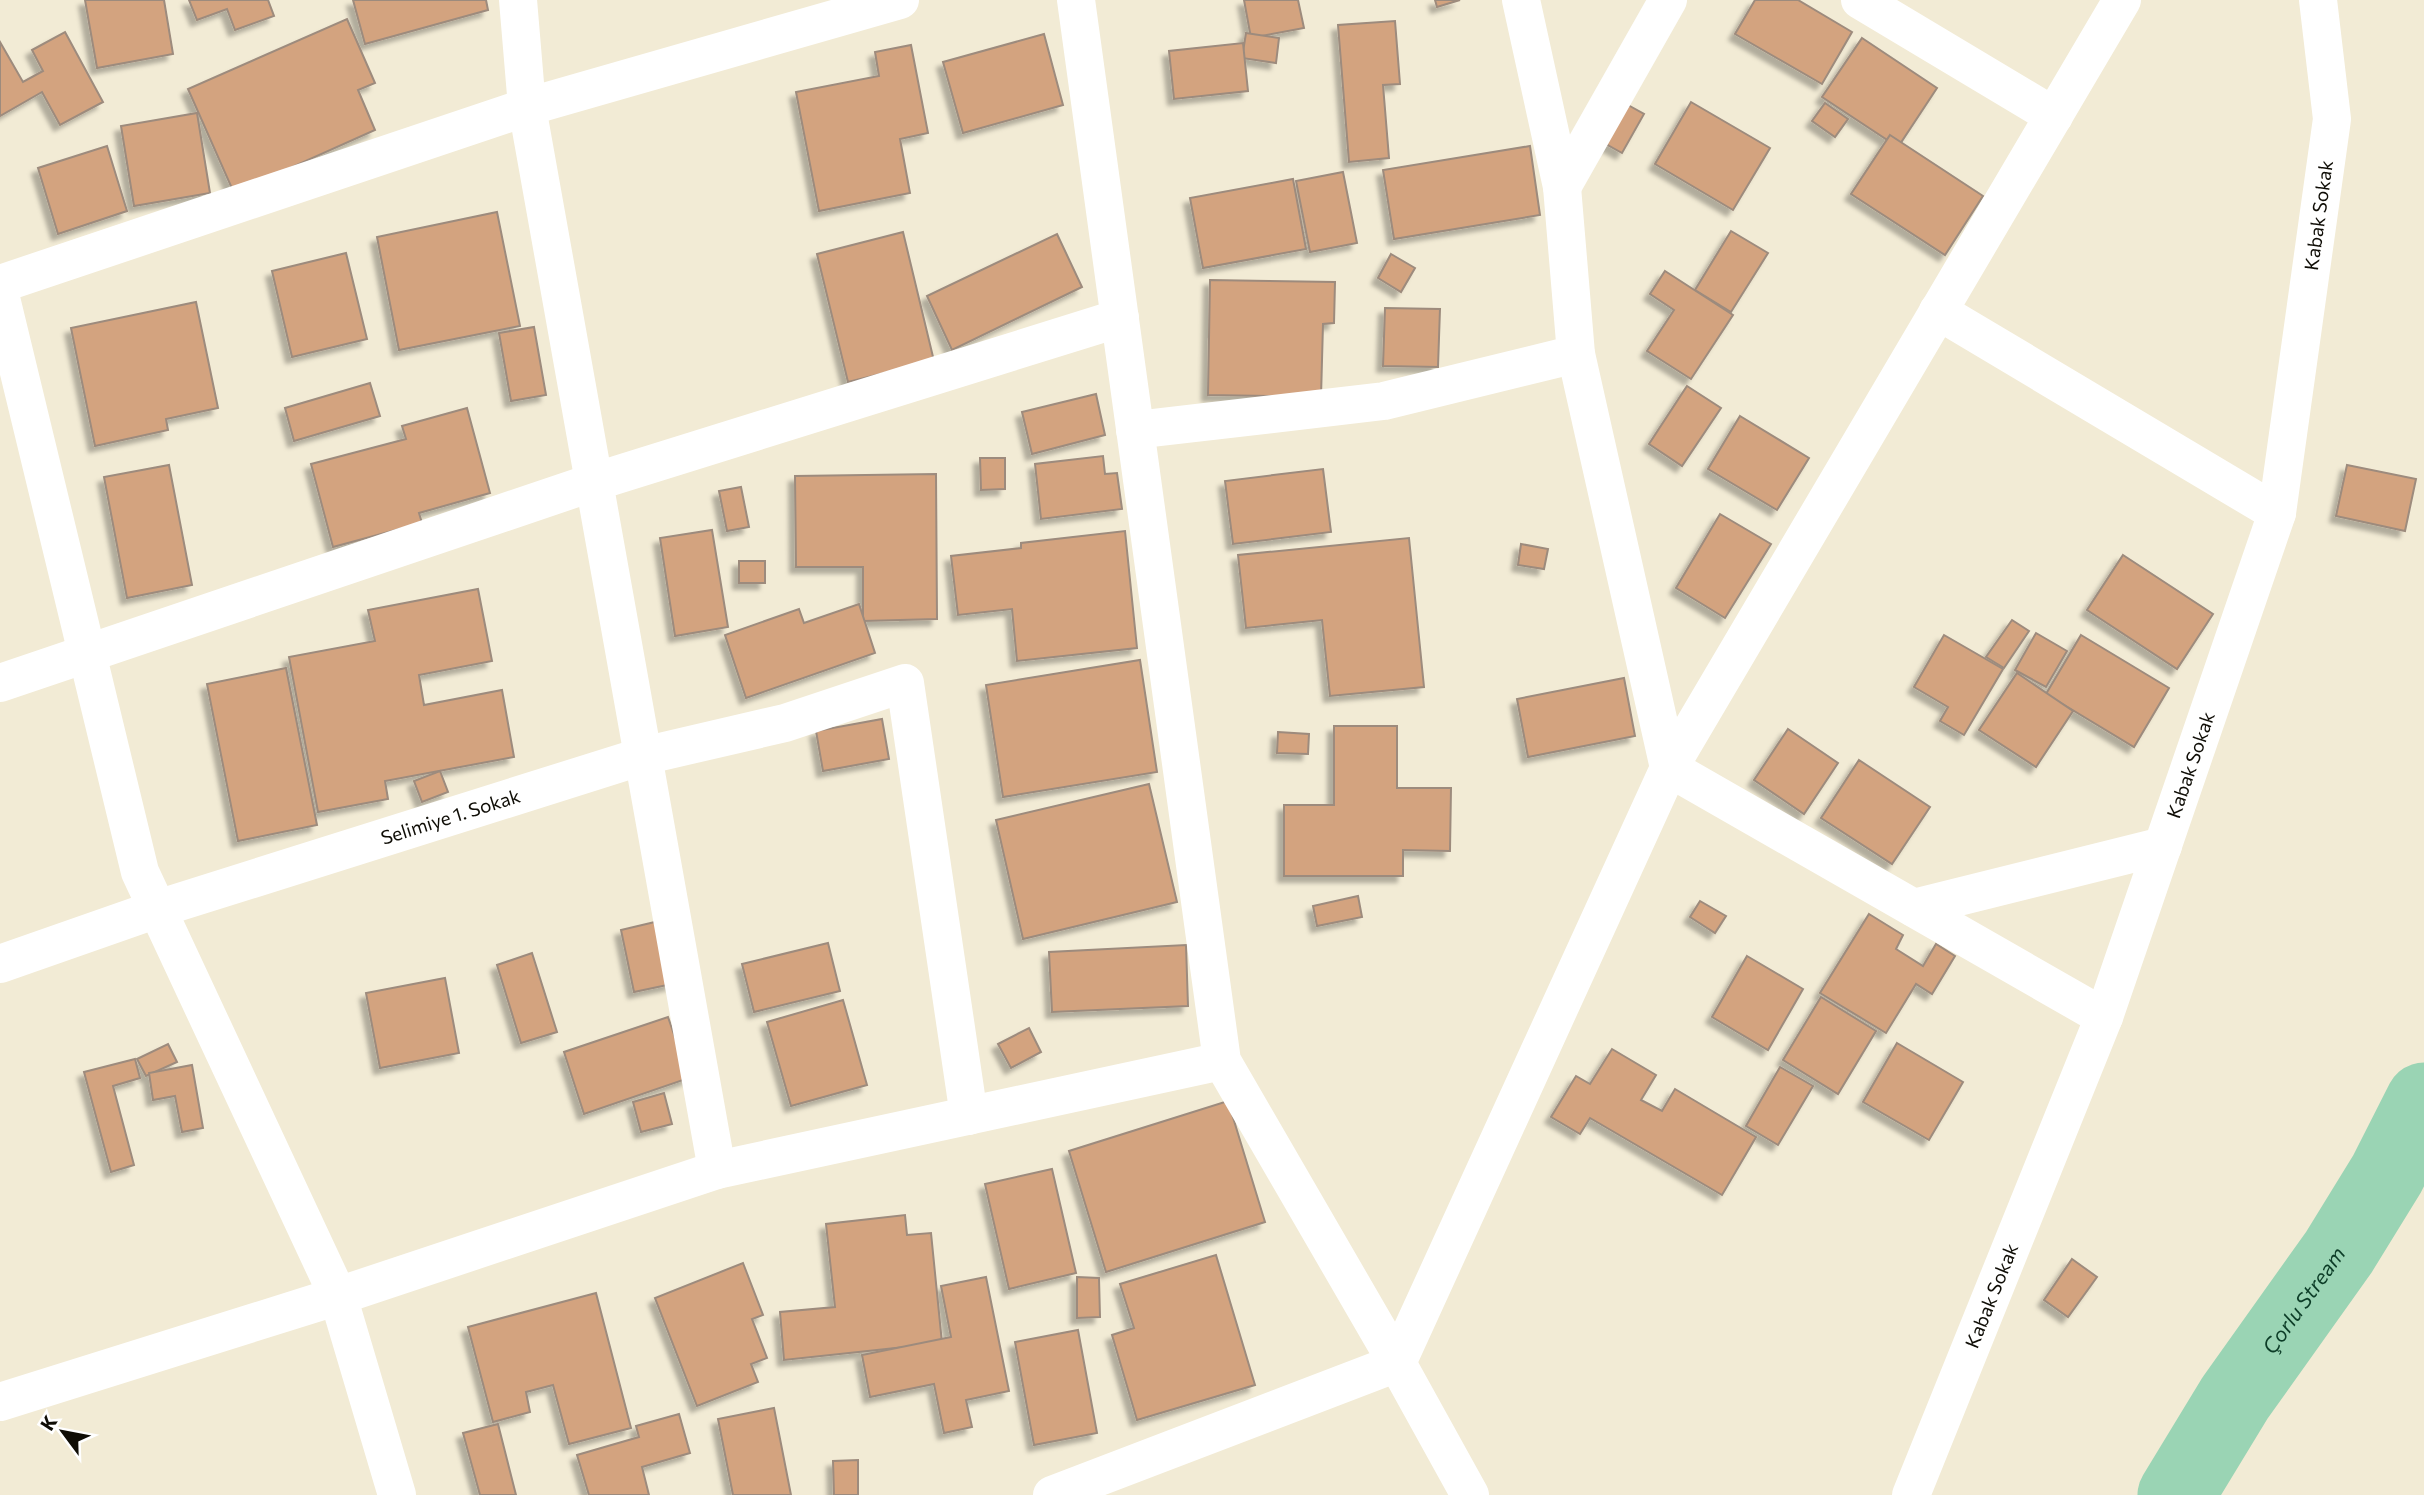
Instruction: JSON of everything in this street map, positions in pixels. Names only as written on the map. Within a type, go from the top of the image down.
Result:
[{"type":"street","points":[[518,0],[527,107],[717,1170]]},
{"type":"street","points":[[0,284],[527,107],[900,0]]},
{"type":"street","points":[[1076,0],[1222,1061],[1397,1363],[1470,1495]]},
{"type":"street","points":[[1521,0],[1562,187],[1576,354],[1669,768],[2104,1017]]},
{"type":"street","points":[[1562,187],[1668,0]]},
{"type":"street","points":[[1860,0],[2054,116]]},
{"type":"street","points":[[1052,1495],[1397,1363],[1669,768],[2122,0]]},
{"type":"street","name":"Kabak Sokak","points":[[1911,1495],[2104,1017],[2277,513],[2332,119],[2318,0]]},
{"type":"street","points":[[0,294],[140,872],[338,1296],[397,1495]]},
{"type":"street","points":[[1938,311],[2277,513]]},
{"type":"street","points":[[0,683],[594,482],[1120,318]]},
{"type":"street","points":[[1135,430],[1384,401],[1576,354]]},
{"type":"street","name":"Selimiye 1. Sokak","points":[[0,964],[157,909],[643,756],[785,723],[905,683],[969,1116]]},
{"type":"street","points":[[1914,908],[2163,846]]},
{"type":"street","points":[[0,1402],[338,1296],[717,1170],[1222,1061]]},
{"type":"building","points":[[85,0],[164,0],[173,54],[97,68]]},
{"type":"building","points":[[189,0],[268,0],[274,16],[235,30],[227,9],[197,20]]},
{"type":"building","points":[[353,0],[486,0],[488,10],[365,44]]},
{"type":"building","points":[[1244,0],[1298,0],[1304,28],[1251,38]]},
{"type":"building","points":[[1435,0],[1460,0],[1437,7]]},
{"type":"building","points":[[1755,0],[1798,0],[1852,32],[1822,84],[1735,34]]},
{"type":"building","points":[[347,19],[375,83],[358,90],[375,130],[234,193],[188,89]]},
{"type":"building","points":[[1395,21],[1400,84],[1383,85],[1389,158],[1349,162],[1338,25]]},
{"type":"building","points":[[65,32],[103,102],[60,125],[42,92],[0,116],[0,42],[23,82],[43,71],[32,50]]},
{"type":"building","points":[[1246,33],[1279,38],[1276,63],[1242,58]]},
{"type":"building","points":[[1044,34],[1063,105],[963,133],[943,62]]},
{"type":"building","points":[[1862,38],[1937,88],[1898,147],[1822,97]]},
{"type":"building","points":[[1243,43],[1248,91],[1174,99],[1169,51]]},
{"type":"building","points":[[911,45],[928,133],[900,139],[910,193],[819,211],[796,92],[879,76],[875,52]]},
{"type":"building","points":[[1691,102],[1770,148],[1733,210],[1655,164]]},
{"type":"building","points":[[1825,103],[1848,119],[1835,137],[1812,121]]},
{"type":"building","points":[[1628,105],[1644,114],[1622,153],[1606,144]]},
{"type":"building","points":[[197,113],[210,193],[134,206],[121,126]]},
{"type":"building","points":[[1890,135],[1983,196],[1945,255],[1851,194]]},
{"type":"building","points":[[107,146],[127,211],[58,234],[38,168]]},
{"type":"building","points":[[1530,146],[1540,215],[1394,239],[1383,170]]},
{"type":"building","points":[[1343,172],[1357,243],[1310,252],[1296,181]]},
{"type":"building","points":[[1293,179],[1306,249],[1203,268],[1190,198]]},
{"type":"building","points":[[497,212],[520,326],[399,350],[377,237]]},
{"type":"building","points":[[1731,231],[1768,253],[1731,312],[1695,290]]},
{"type":"building","points":[[903,232],[934,361],[848,382],[817,254]]},
{"type":"building","points":[[1057,234],[1082,287],[952,350],[927,296]]},
{"type":"building","points":[[346,253],[367,339],[292,357],[272,271]]},
{"type":"building","points":[[1391,254],[1415,268],[1401,292],[1378,278]]},
{"type":"building","points":[[1665,271],[1733,315],[1691,379],[1647,351],[1674,310],[1650,294]]},
{"type":"building","points":[[1210,280],[1335,282],[1334,323],[1323,324],[1321,397],[1208,395]]},
{"type":"building","points":[[196,302],[218,408],[166,419],[168,430],[95,446],[71,328]]},
{"type":"building","points":[[1385,308],[1440,309],[1438,367],[1383,366]]},
{"type":"building","points":[[534,327],[546,395],[511,401],[499,333]]},
{"type":"building","points":[[370,383],[380,416],[294,441],[285,408]]},
{"type":"building","points":[[1687,386],[1721,408],[1682,466],[1649,444]]},
{"type":"building","points":[[1096,394],[1105,435],[1032,454],[1022,412]]},
{"type":"building","points":[[467,408],[490,493],[419,513],[422,523],[333,547],[311,464],[406,439],[402,426]]},
{"type":"building","points":[[1740,416],[1809,458],[1777,510],[1708,469]]},
{"type":"building","points":[[1103,456],[1105,474],[1117,473],[1122,509],[1041,519],[1035,464]]},
{"type":"building","points":[[980,458],[1005,458],[1005,489],[981,490]]},
{"type":"building","points":[[169,465],[192,585],[127,598],[104,477]]},
{"type":"building","points":[[2347,465],[2416,479],[2405,531],[2336,516]]},
{"type":"building","points":[[1323,469],[1331,532],[1233,544],[1225,481]]},
{"type":"building","points":[[936,474],[937,619],[863,621],[863,567],[796,567],[795,476]]},
{"type":"building","points":[[741,487],[749,527],[727,531],[719,491]]},
{"type":"building","points":[[1720,514],[1771,544],[1725,618],[1676,588]]},
{"type":"building","points":[[712,530],[728,627],[675,636],[660,538]]},
{"type":"building","points":[[1125,531],[1137,648],[1017,661],[1012,609],[958,615],[951,556],[1021,548],[1021,543]]},
{"type":"building","points":[[1409,538],[1424,687],[1330,696],[1322,620],[1246,628],[1238,555]]},
{"type":"building","points":[[1521,544],[1548,549],[1544,569],[1518,565]]},
{"type":"building","points":[[2123,555],[2213,614],[2177,669],[2087,610]]},
{"type":"building","points":[[739,561],[765,561],[765,583],[739,583]]},
{"type":"building","points":[[478,589],[492,661],[419,675],[424,705],[502,690],[514,757],[385,781],[388,799],[318,812],[289,657],[375,641],[368,610]]},
{"type":"building","points":[[859,604],[875,653],[746,698],[725,635],[799,609],[804,623]]},
{"type":"building","points":[[2012,620],[2029,631],[2004,668],[1986,657]]},
{"type":"building","points":[[2036,633],[2067,651],[2046,687],[2015,670]]},
{"type":"building","points":[[1944,635],[2003,669],[1964,735],[1940,721],[1948,707],[1914,687]]},
{"type":"building","points":[[2081,635],[2169,688],[2134,747],[2046,694]]},
{"type":"building","points":[[1140,660],[1157,772],[1003,797],[986,685]]},
{"type":"building","points":[[286,668],[317,825],[238,841],[207,684]]},
{"type":"building","points":[[2017,673],[2073,711],[2036,767],[1979,730]]},
{"type":"building","points":[[1624,678],[1635,736],[1528,757],[1517,699]]},
{"type":"building","points":[[882,719],[889,759],[823,771],[816,731]]},
{"type":"building","points":[[1334,726],[1397,726],[1397,788],[1451,788],[1450,851],[1403,850],[1403,876],[1284,876],[1284,805],[1334,805]]},
{"type":"building","points":[[1788,729],[1838,763],[1804,814],[1754,780]]},
{"type":"building","points":[[1278,732],[1309,734],[1308,754],[1277,753]]},
{"type":"building","points":[[1859,760],[1930,807],[1892,864],[1821,818]]},
{"type":"building","points":[[440,771],[448,792],[422,802],[414,781]]},
{"type":"building","points":[[1149,784],[1177,902],[1023,939],[996,820]]},
{"type":"building","points":[[1358,896],[1362,917],[1317,926],[1313,906]]},
{"type":"building","points":[[1700,901],[1726,916],[1715,933],[1690,917]]},
{"type":"building","points":[[1869,914],[1903,935],[1896,949],[1923,966],[1936,944],[1955,956],[1932,994],[1916,984],[1886,1033],[1820,993]]},
{"type":"building","points":[[659,921],[672,984],[634,992],[621,930]]},
{"type":"building","points":[[828,943],[840,991],[754,1012],[742,964]]},
{"type":"building","points":[[1186,945],[1188,1006],[1052,1012],[1049,952]]},
{"type":"building","points":[[532,953],[557,1032],[521,1043],[497,965]]},
{"type":"building","points":[[1747,956],[1803,989],[1768,1050],[1712,1017]]},
{"type":"building","points":[[445,978],[459,1053],[380,1068],[366,993]]},
{"type":"building","points":[[1821,997],[1876,1031],[1838,1094],[1783,1060]]},
{"type":"building","points":[[843,1000],[867,1085],[791,1106],[767,1022]]},
{"type":"building","points":[[668,1017],[689,1078],[584,1114],[564,1052]]},
{"type":"building","points":[[1029,1028],[1041,1052],[1011,1068],[998,1044]]},
{"type":"building","points":[[1897,1043],[1963,1082],[1929,1140],[1863,1102]]},
{"type":"building","points":[[168,1044],[177,1062],[146,1076],[137,1059]]},
{"type":"building","points":[[1612,1049],[1656,1075],[1641,1100],[1662,1111],[1675,1089],[1756,1137],[1722,1195],[1590,1118],[1580,1134],[1551,1117],[1576,1076],[1590,1084]]},
{"type":"building","points":[[135,1059],[140,1078],[113,1086],[134,1165],[111,1172],[84,1072]]},
{"type":"building","points":[[192,1065],[203,1128],[182,1132],[175,1096],[153,1100],[149,1073]]},
{"type":"building","points":[[1780,1067],[1813,1086],[1778,1145],[1746,1126]]},
{"type":"building","points":[[664,1093],[672,1124],[641,1132],[633,1102]]},
{"type":"building","points":[[1228,1101],[1265,1222],[1106,1272],[1069,1151]]},
{"type":"building","points":[[1052,1169],[1076,1273],[1009,1289],[985,1184]]},
{"type":"building","points":[[905,1215],[907,1235],[931,1233],[942,1343],[784,1360],[780,1312],[835,1307],[826,1224]]},
{"type":"building","points":[[1216,1255],[1255,1385],[1137,1420],[1112,1335],[1134,1328],[1120,1284]]},
{"type":"building","points":[[2072,1259],[2097,1277],[2068,1317],[2044,1300]]},
{"type":"building","points":[[743,1263],[763,1315],[752,1319],[767,1358],[751,1364],[758,1382],[697,1406],[655,1298]]},
{"type":"building","points":[[986,1277],[1009,1391],[966,1400],[972,1427],[944,1433],[934,1384],[870,1397],[862,1355],[951,1337],[941,1286]]},
{"type":"building","points":[[1077,1277],[1099,1278],[1100,1317],[1077,1318]]},
{"type":"building","points":[[596,1293],[631,1428],[569,1444],[553,1385],[526,1392],[530,1412],[493,1422],[468,1327]]},
{"type":"building","points":[[1078,1330],[1097,1433],[1034,1445],[1015,1342]]},
{"type":"building","points":[[774,1408],[791,1495],[733,1495],[718,1419]]},
{"type":"building","points":[[679,1414],[690,1453],[642,1467],[649,1495],[589,1495],[577,1455],[639,1437],[636,1426]]},
{"type":"building","points":[[498,1424],[516,1495],[480,1495],[463,1433]]},
{"type":"building","points":[[858,1460],[858,1495],[834,1495],[833,1461]]},
{"type":"waterway","name":"Çorlu Stream","points":[[2176,1495],[2235,1398],[2339,1252],[2387,1174],[2424,1101]]}]
